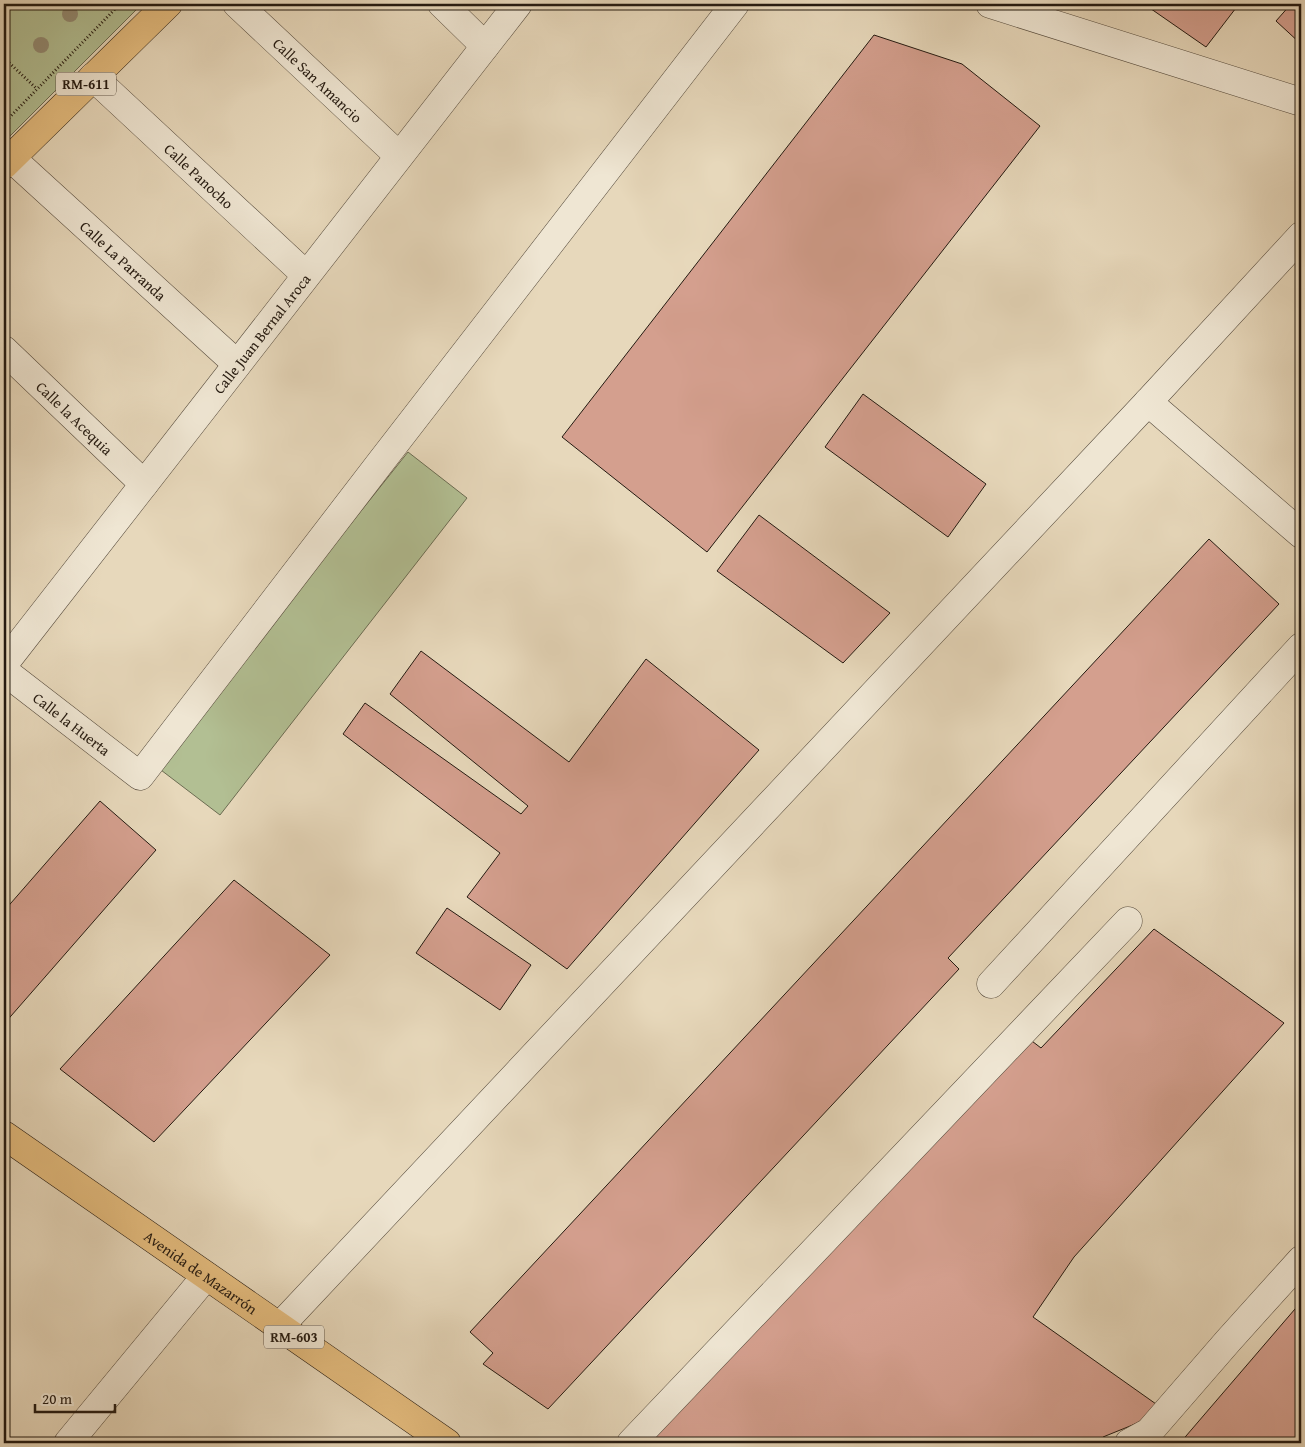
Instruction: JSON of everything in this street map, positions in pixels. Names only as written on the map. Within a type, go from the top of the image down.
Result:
[{"type":"main road","name":"RM-611","points":[[7,161],[168,4]]},
{"type":"main road","name":"Avenida de Mazarrón","points":[[4,1136],[447,1443]]},
{"type":"street","name":"Calle San Amancio","points":[[237,4],[399,156]]},
{"type":"street","points":[[442,4],[485,46]]},
{"type":"street","name":"Calle Juan Bernal Aroca","points":[[4,664],[518,4]]},
{"type":"street","name":"Calle la Huerta","points":[[4,671],[140,776],[735,4]]},
{"type":"street","points":[[990,4],[1301,102]]},
{"type":"street","name":"Calle Panocho","points":[[93,77],[306,275]]},
{"type":"street","name":"Calle La Parranda","points":[[7,161],[237,364]]},
{"type":"street","points":[[279,1327],[1148,402],[1301,236]]},
{"type":"street","name":"Calle la Acequia","points":[[4,350],[144,484]]},
{"type":"street","points":[[1148,402],[1301,534]]},
{"type":"street","points":[[991,984],[1301,647]]},
{"type":"street","points":[[631,1443],[1128,921]]},
{"type":"street","points":[[1129,1443],[1149,1432],[1301,1260]]},
{"type":"street","points":[[68,1443],[206,1276]]},
{"type":"path","points":[[4,123],[120,4]]},
{"type":"path","points":[[4,58],[37,88]]},
{"type":"green space","points":[[4,4],[142,4],[4,142]]},
{"type":"green space","points":[[408,452],[467,498],[220,815],[157,767]]},
{"type":"building","points":[[1144,4],[1239,4],[1206,47]]},
{"type":"building","points":[[1291,4],[1301,4],[1301,44],[1276,21]]},
{"type":"building","points":[[874,35],[962,64],[1040,126],[707,552],[562,437]]},
{"type":"building","points":[[863,394],[986,484],[948,537],[825,447]]},
{"type":"building","points":[[759,515],[890,613],[843,663],[717,571]]},
{"type":"building","points":[[1209,539],[1279,604],[948,958],[959,969],[548,1409],[483,1364],[493,1353],[470,1332]]},
{"type":"building","points":[[421,651],[569,762],[646,659],[759,750],[567,969],[467,897],[500,853],[343,734],[365,703],[521,814],[528,806],[390,694]]},
{"type":"building","points":[[100,801],[156,850],[4,1024],[4,911]]},
{"type":"building","points":[[234,880],[330,955],[154,1142],[60,1069]]},
{"type":"building","points":[[447,908],[531,965],[500,1010],[416,953]]},
{"type":"building","points":[[1154,929],[1284,1023],[1074,1257],[1033,1317],[1156,1404],[1140,1422],[1103,1437],[1097,1443],[640,1443],[1028,1038],[1041,1048]]},
{"type":"building","points":[[1301,1302],[1301,1443],[1180,1443]]}]
